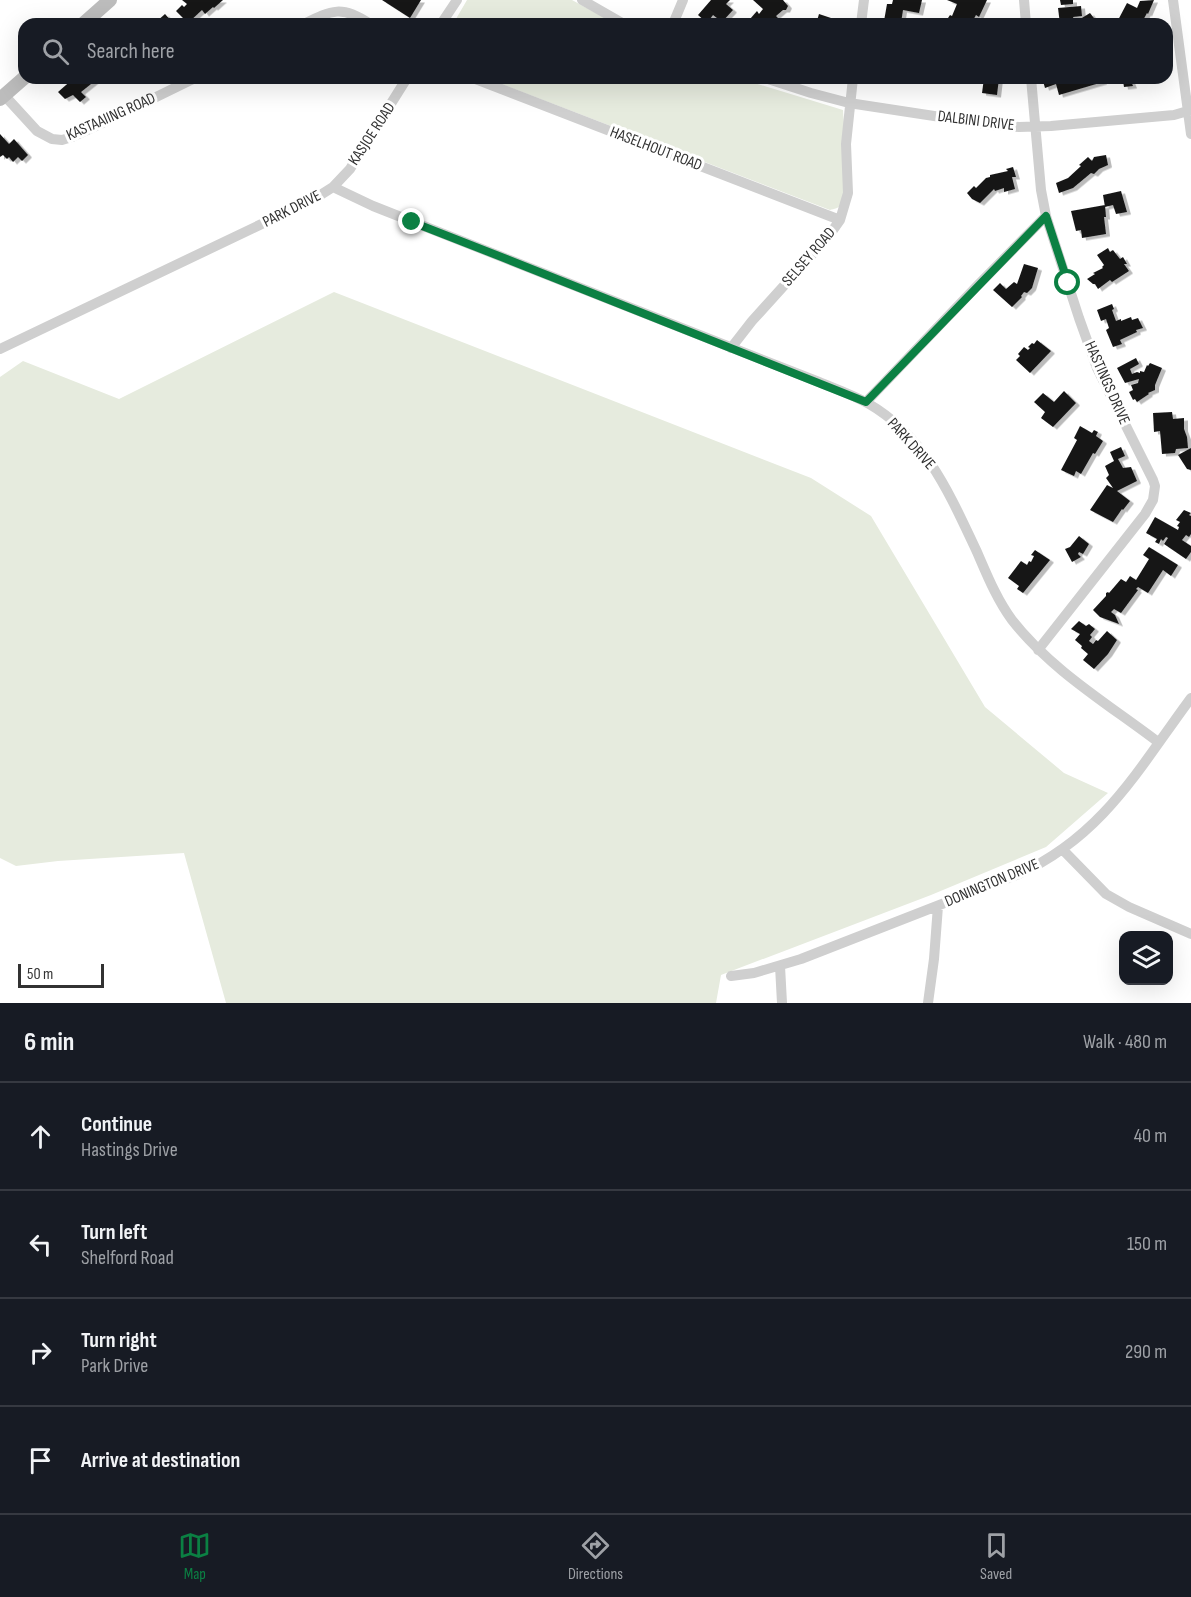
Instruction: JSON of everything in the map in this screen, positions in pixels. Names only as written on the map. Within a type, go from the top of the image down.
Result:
[{"type":"street","points":[[90,18],[110,0]]},
{"type":"street","points":[[445,18],[456,0]]},
{"type":"street","points":[[582,0],[614,18]]},
{"type":"street","points":[[676,18],[683,0]]},
{"type":"street","points":[[862,18],[864,0]]},
{"type":"street","points":[[1024,0],[1026,18]]},
{"type":"street","points":[[1173,0],[1191,134]]},
{"type":"street","points":[[316,18],[342,11],[361,18]]},
{"type":"street","points":[[2,98],[18,83]]},
{"type":"street","name":"KASTAAIING ROAD","points":[[2,98],[38,131],[52,139],[62,140],[183,84]]},
{"type":"street","name":"KASJOE ROAD","points":[[333,187],[350,169],[403,84]]},
{"type":"street","name":"HASELHOUT ROAD","points":[[489,84],[840,220]]},
{"type":"street","name":"DALBINI DRIVE","points":[[783,84],[849,103],[993,126],[1035,127],[1172,116],[1189,110]]},
{"type":"street","name":"SELSEY ROAD","points":[[731,348],[752,321],[828,237],[840,220],[848,193],[846,144],[852,84]]},
{"type":"street","name":"HASTINGS DRIVE","points":[[1031,84],[1041,190],[1046,216],[1097,368],[1155,486],[1153,500],[1145,514],[1038,650]]},
{"type":"street","name":"PARK DRIVE","points":[[0,349],[314,199],[333,187],[382,210],[866,402],[882,412],[929,458],[943,481],[999,601],[1013,622],[1038,650],[1064,672],[1158,742]]},
{"type":"street","points":[[866,402],[1046,216]]},
{"type":"street","name":"DONINGTON DRIVE","points":[[731,976],[780,966],[1035,867],[1063,850],[1112,806],[1191,698]]},
{"type":"street","points":[[1063,850],[1106,894],[1129,908],[1191,934]]},
{"type":"street","points":[[928,1003],[938,906]]},
{"type":"street","points":[[780,966],[782,1003]]},
{"type":"shaded area","points":[[467,0],[572,0],[605,18],[456,18]]},
{"type":"shaded area","points":[[502,84],[758,84],[843,110],[847,185],[842,204],[830,210]]},
{"type":"shaded area","points":[[334,292],[811,478],[871,516],[985,707],[1064,773],[1108,793],[1046,847],[931,895],[721,975],[716,1003],[226,1003],[184,853],[16,866],[0,858],[0,377],[23,361],[119,399]]},
{"type":"building","points":[[182,0],[223,0],[205,14],[202,10],[193,18],[183,18],[176,11],[182,5],[184,7],[187,4]]},
{"type":"building","points":[[382,0],[421,0],[410,18]]},
{"type":"building","points":[[711,0],[730,0],[726,4],[733,10],[726,18],[717,18],[713,15],[711,18],[701,18],[698,15]]},
{"type":"building","points":[[753,0],[783,0],[788,6],[776,16],[778,18],[751,18],[757,11],[759,14],[763,9]]},
{"type":"building","points":[[893,0],[922,0],[919,13],[903,10],[902,18],[885,18],[887,4],[892,4]]},
{"type":"building","points":[[947,0],[987,0],[979,17],[976,15],[974,18],[948,18],[952,16],[957,4]]},
{"type":"building","points":[[1060,0],[1073,0],[1073,4],[1061,5]]},
{"type":"building","points":[[1154,0],[1144,18],[1119,18],[1127,3],[1137,8],[1140,1]]},
{"type":"building","points":[[1081,6],[1082,16],[1059,18],[1058,8]]},
{"type":"building","points":[[1090,13],[1094,18],[1082,18]]},
{"type":"building","points":[[819,14],[831,18],[818,18]]},
{"type":"building","points":[[67,84],[91,84],[81,92],[86,97],[80,102],[73,95],[65,99],[58,92]]},
{"type":"building","points":[[983,84],[998,84],[997,95],[982,93]]},
{"type":"building","points":[[1044,84],[1056,84],[1045,88]]},
{"type":"building","points":[[1056,84],[1096,84],[1059,95]]},
{"type":"building","points":[[0,134],[9,144],[14,139],[28,155],[22,161],[18,157],[13,162],[9,157],[7,159],[3,155],[0,157]]},
{"type":"building","points":[[1106,155],[1108,165],[1094,174],[1091,173],[1073,188],[1059,193],[1056,183],[1068,178],[1088,157],[1092,161],[1094,157]]},
{"type":"building","points":[[1013,167],[1016,177],[1012,177],[1015,189],[1004,192],[1004,188],[995,191],[994,189],[980,203],[967,193],[990,175],[1008,171],[1006,169]]},
{"type":"building","points":[[1121,191],[1127,212],[1116,214],[1113,205],[1105,207],[1103,195]]},
{"type":"building","points":[[1105,205],[1106,234],[1082,238],[1081,230],[1076,231],[1071,211]]},
{"type":"building","points":[[1108,248],[1110,252],[1113,250],[1120,259],[1123,257],[1127,264],[1124,264],[1129,271],[1098,289],[1087,279],[1103,268],[1104,265],[1097,255]]},
{"type":"building","points":[[1024,264],[1038,268],[1032,288],[1027,293],[1024,292],[1012,307],[993,290],[1000,283],[1006,289],[1014,282],[1017,284]]},
{"type":"building","points":[[1112,304],[1116,321],[1131,317],[1132,320],[1138,318],[1143,328],[1120,340],[1122,344],[1113,347],[1106,330],[1109,328],[1106,319],[1101,321],[1097,310]]},
{"type":"building","points":[[1037,340],[1051,351],[1030,373],[1016,360],[1024,347],[1028,350],[1030,348],[1028,347]]},
{"type":"building","points":[[1136,358],[1139,364],[1130,369],[1132,374],[1144,372],[1150,363],[1162,368],[1155,390],[1137,402],[1133,400],[1129,392],[1133,390],[1131,385],[1138,383],[1139,379],[1125,383],[1117,368]]},
{"type":"building","points":[[1064,391],[1076,403],[1053,427],[1041,418],[1045,412],[1034,402],[1043,393],[1054,402]]},
{"type":"building","points":[[1172,412],[1173,419],[1184,418],[1188,448],[1176,449],[1175,453],[1162,454],[1160,431],[1154,432],[1153,413]]},
{"type":"building","points":[[1080,426],[1092,433],[1094,430],[1098,432],[1096,436],[1103,441],[1081,474],[1076,471],[1074,476],[1061,470],[1077,440],[1074,438]]},
{"type":"building","points":[[1121,447],[1125,456],[1118,459],[1123,468],[1131,467],[1137,481],[1117,491],[1130,501],[1113,522],[1090,510],[1107,485],[1113,488],[1106,478],[1109,475],[1105,466],[1114,461],[1110,452]]},
{"type":"building","points":[[1191,448],[1191,470],[1187,469],[1178,455]]},
{"type":"building","points":[[1184,510],[1191,513],[1189,515],[1191,516],[1191,534],[1189,537],[1186,535],[1182,540],[1191,546],[1191,552],[1186,559],[1164,544],[1168,538],[1166,537],[1163,541],[1161,539],[1159,544],[1155,542],[1157,539],[1146,533],[1155,517],[1178,530],[1177,526],[1180,522],[1176,520]]},
{"type":"building","points":[[1079,536],[1089,544],[1083,554],[1079,552],[1081,557],[1072,562],[1065,549],[1070,547]]},
{"type":"building","points":[[1149,547],[1178,565],[1171,576],[1163,570],[1148,593],[1138,587],[1121,613],[1114,609],[1111,612],[1119,624],[1100,617],[1093,610],[1121,579],[1126,582],[1130,576],[1136,580],[1149,559],[1143,555]]},
{"type":"building","points":[[1035,550],[1050,560],[1023,593],[1017,589],[1019,586],[1008,578],[1021,561],[1027,565],[1029,561],[1031,562],[1034,556],[1031,555]]},
{"type":"building","points":[[1079,621],[1095,629],[1089,641],[1093,644],[1107,631],[1117,640],[1094,669],[1083,660],[1088,654],[1075,640],[1080,634],[1071,629]]},
{"type":"route","points":[[412,222],[866,402],[1046,216],[1068,283]]}]
